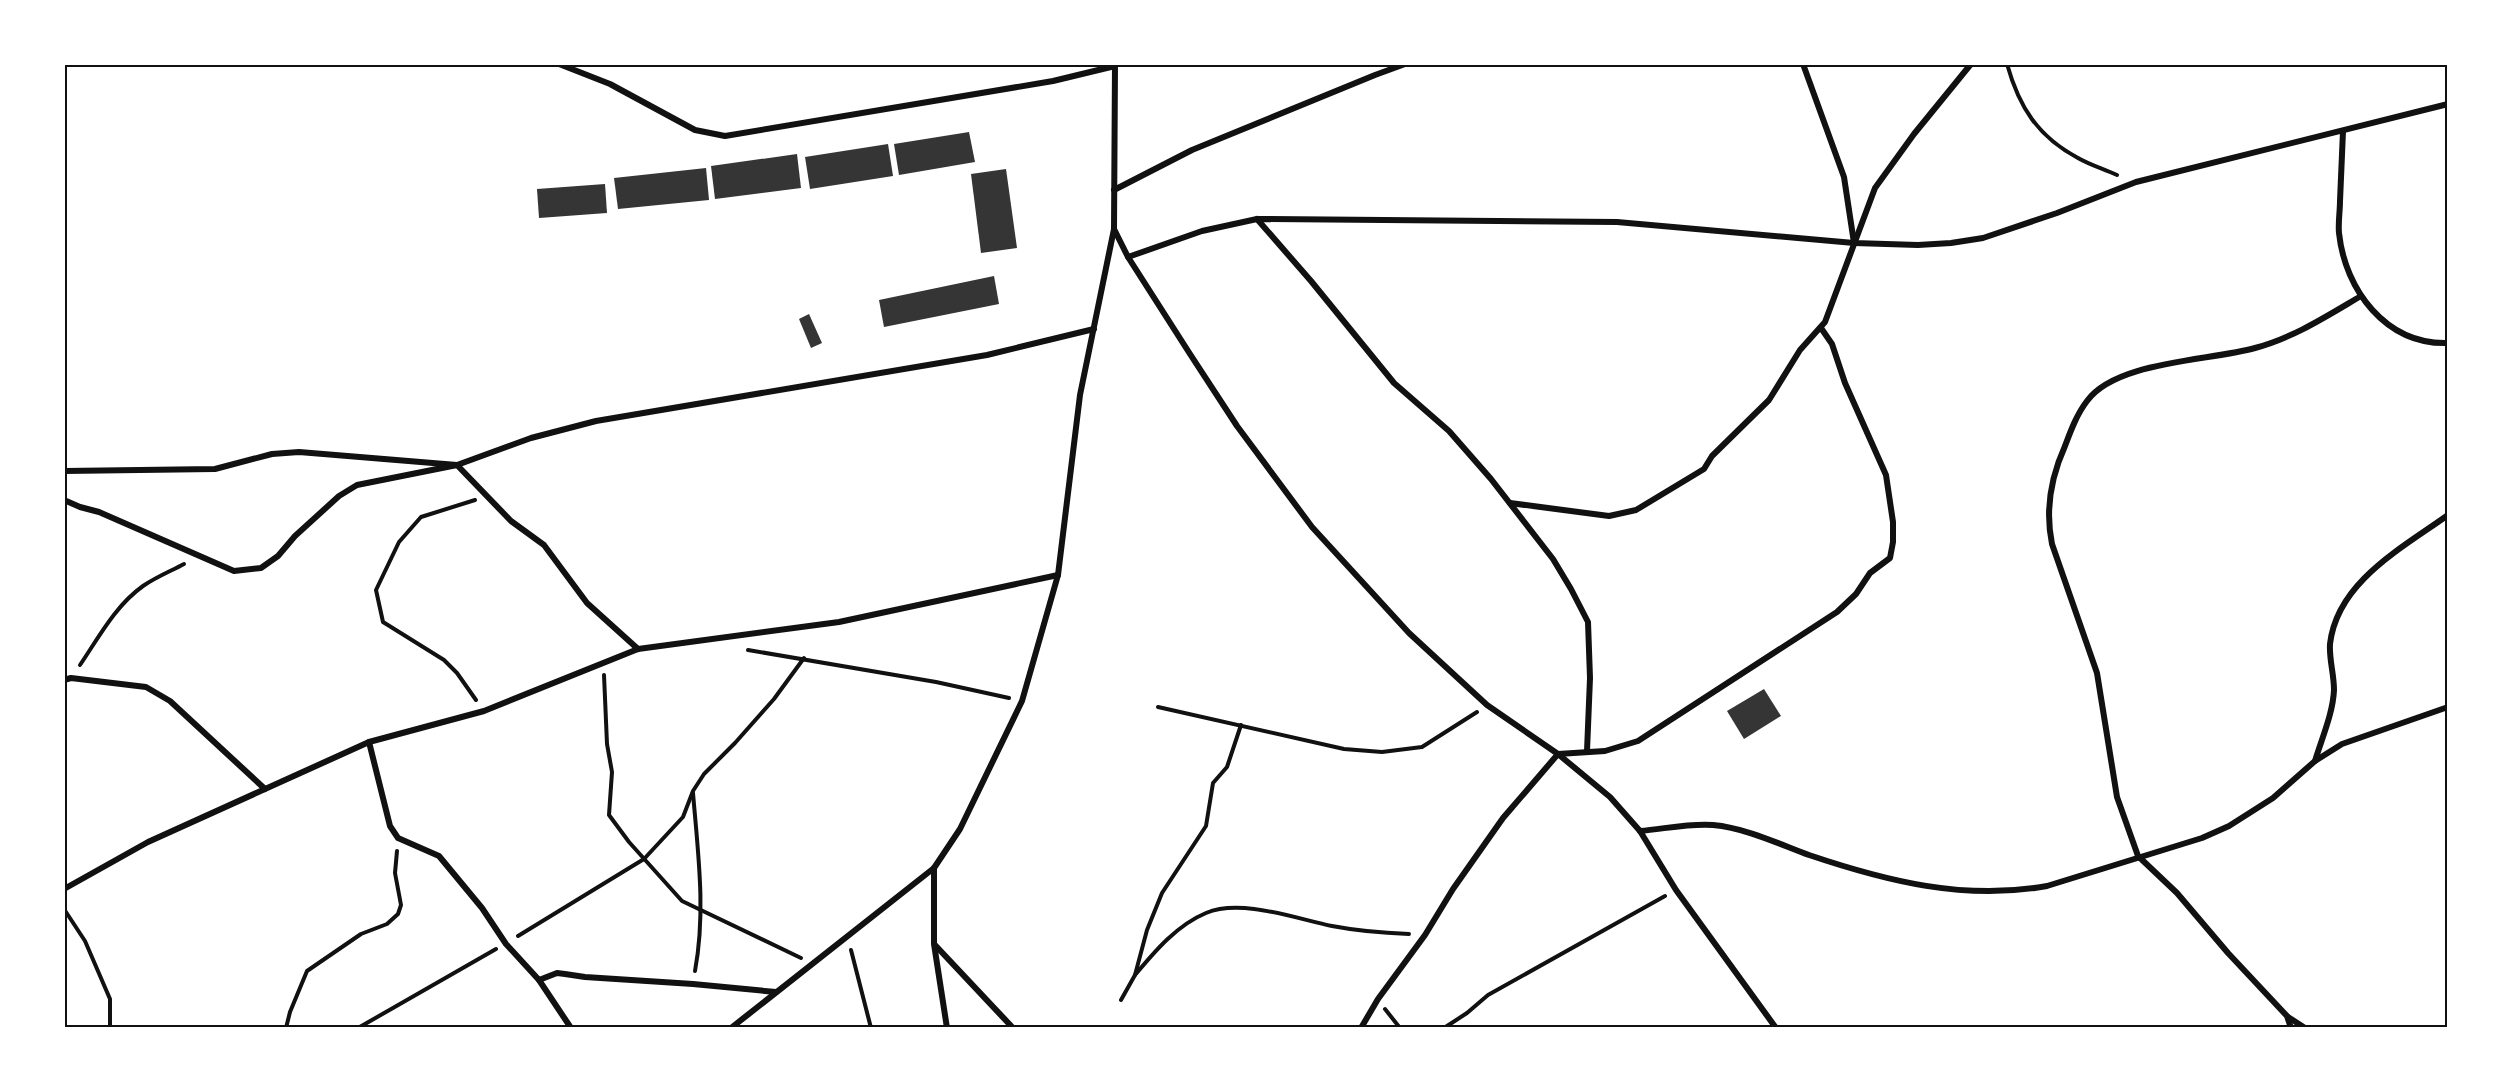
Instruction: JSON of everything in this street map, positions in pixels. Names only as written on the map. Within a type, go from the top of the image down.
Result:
[{"type":"street","points":[[559,64],[610,84],[695,130],[725,136],[1053,81],[1115,65],[1114,228],[1080,395],[1058,575],[1022,701],[960,830],[934,868],[731,1028]]},
{"type":"street","points":[[1114,190],[1192,150],[1405,64]]},
{"type":"street","points":[[1803,64],[1844,177],[1854,243]]},
{"type":"street","points":[[1510,503],[1609,516],[1636,510],[1704,469],[1712,456],[1742,429],[1768,400],[1800,350],[1821,328],[1875,188],[1914,134],[1971,64]]},
{"type":"street","points":[[1128,257],[1202,231],[1257,219],[1617,222],[1854,243],[1918,245],[1983,238],[2057,213],[2136,182],[2448,104]]},
{"type":"street","points":[[2343,131],[2339,233],[2349,271],[2361,297],[2376,316],[2392,328],[2426,342],[2448,343]]},
{"type":"street","points":[[1257,219],[1331,304],[1394,383],[1449,431],[1510,503],[1553,559],[1588,622],[1590,678],[1587,751]]},
{"type":"street","points":[[1114,228],[1128,257],[1237,426],[1312,527],[1409,633],[1487,705],[1558,754],[1610,797],[1640,831],[1676,890],[1776,1028]]},
{"type":"street","points":[[2305,1028],[2287,1016],[2228,953],[2177,893],[2138,856],[2117,797],[2097,673],[2062,573],[2048,522],[2050,498],[2059,460],[2073,425],[2095,392],[2112,381],[2159,366],[2255,348],[2290,335],[2361,297]]},
{"type":"street","points":[[1361,1028],[1378,999],[1425,935],[1453,889],[1503,818],[1558,754],[1605,751],[1638,741],[1837,612],[1856,594],[1870,573],[1890,558],[1893,522],[1886,475],[1845,383],[1832,344],[1821,328]]},
{"type":"street","points":[[64,500],[99,512],[234,571],[261,568],[278,556],[295,536],[339,496],[357,485],[457,465],[531,438],[596,421],[987,355],[1094,329]]},
{"type":"street","points":[[64,471],[215,469],[272,454],[298,452],[457,465],[511,521],[544,545],[587,603],[638,649]]},
{"type":"street","points":[[2315,761],[2334,690],[2330,646],[2334,626],[2348,597],[2370,573],[2448,515]]},
{"type":"street","points":[[64,889],[148,842],[369,742],[484,711],[638,649],[839,622],[1058,575]]},
{"type":"street","points":[[68,679],[146,687],[170,700],[265,789]]},
{"type":"street","points":[[1640,831],[1712,825],[1744,832],[1866,874],[1939,888],[2003,892],[2047,886],[2138,856],[2193,841],[2229,826],[2273,798],[2315,761],[2342,744],[2448,707]]},
{"type":"street","points":[[369,742],[390,826],[398,838],[439,856],[482,908],[506,944],[539,980],[571,1028]]},
{"type":"street","points":[[934,868],[934,944],[947,1028]]},
{"type":"street","points":[[934,944],[1013,1028]]},
{"type":"street","points":[[539,980],[557,973],[776,992]]},
{"type":"street","points":[[2287,1016],[2291,1028]]},
{"type":"path","points":[[2007,64],[2015,92],[2037,127],[2049,140],[2080,160],[2136,182]]},
{"type":"path","points":[[484,711],[457,673],[444,660],[383,622],[376,590],[399,542],[421,517],[487,496]]},
{"type":"path","points":[[68,679],[112,616],[125,602],[143,586],[199,556]]},
{"type":"path","points":[[739,648],[936,682],[1022,701]]},
{"type":"path","points":[[358,1028],[506,944],[644,859],[683,817],[693,791],[704,774],[774,699],[804,658]]},
{"type":"path","points":[[604,662],[604,706],[612,772],[608,812],[672,893],[682,901],[812,963]]},
{"type":"path","points":[[1158,707],[1344,749],[1382,752],[1422,747],[1487,705]]},
{"type":"path","points":[[1121,1000],[1134,975],[1157,904],[1206,826],[1214,783],[1227,767],[1241,725]]},
{"type":"path","points":[[693,791],[701,910],[700,941],[693,984]]},
{"type":"path","points":[[286,1028],[290,1011],[307,971],[362,934],[387,924],[398,914],[401,905],[395,873],[398,838]]},
{"type":"path","points":[[1444,1028],[1467,1013],[1488,995],[1676,890]]},
{"type":"path","points":[[1134,975],[1174,934],[1194,919],[1221,908],[1259,910],[1378,933],[1425,935]]},
{"type":"path","points":[[64,909],[85,941],[110,999],[110,1028]]},
{"type":"path","points":[[846,937],[871,1028]]},
{"type":"path","points":[[1378,999],[1400,1028]]},
{"type":"building","points":[[969,132],[975,162],[899,175],[894,144]]},
{"type":"building","points":[[888,144],[893,176],[810,189],[805,157]]},
{"type":"building","points":[[797,154],[801,188],[715,199],[711,166]]},
{"type":"building","points":[[706,168],[709,200],[618,209],[614,178]]},
{"type":"building","points":[[1006,169],[1017,248],[981,253],[971,174]]},
{"type":"building","points":[[605,184],[607,213],[539,218],[537,189]]},
{"type":"building","points":[[994,276],[999,304],[884,327],[879,300]]},
{"type":"building","points":[[809,314],[822,343],[811,348],[799,319]]},
{"type":"building","points":[[1764,689],[1781,716],[1744,739],[1727,711]]}]
